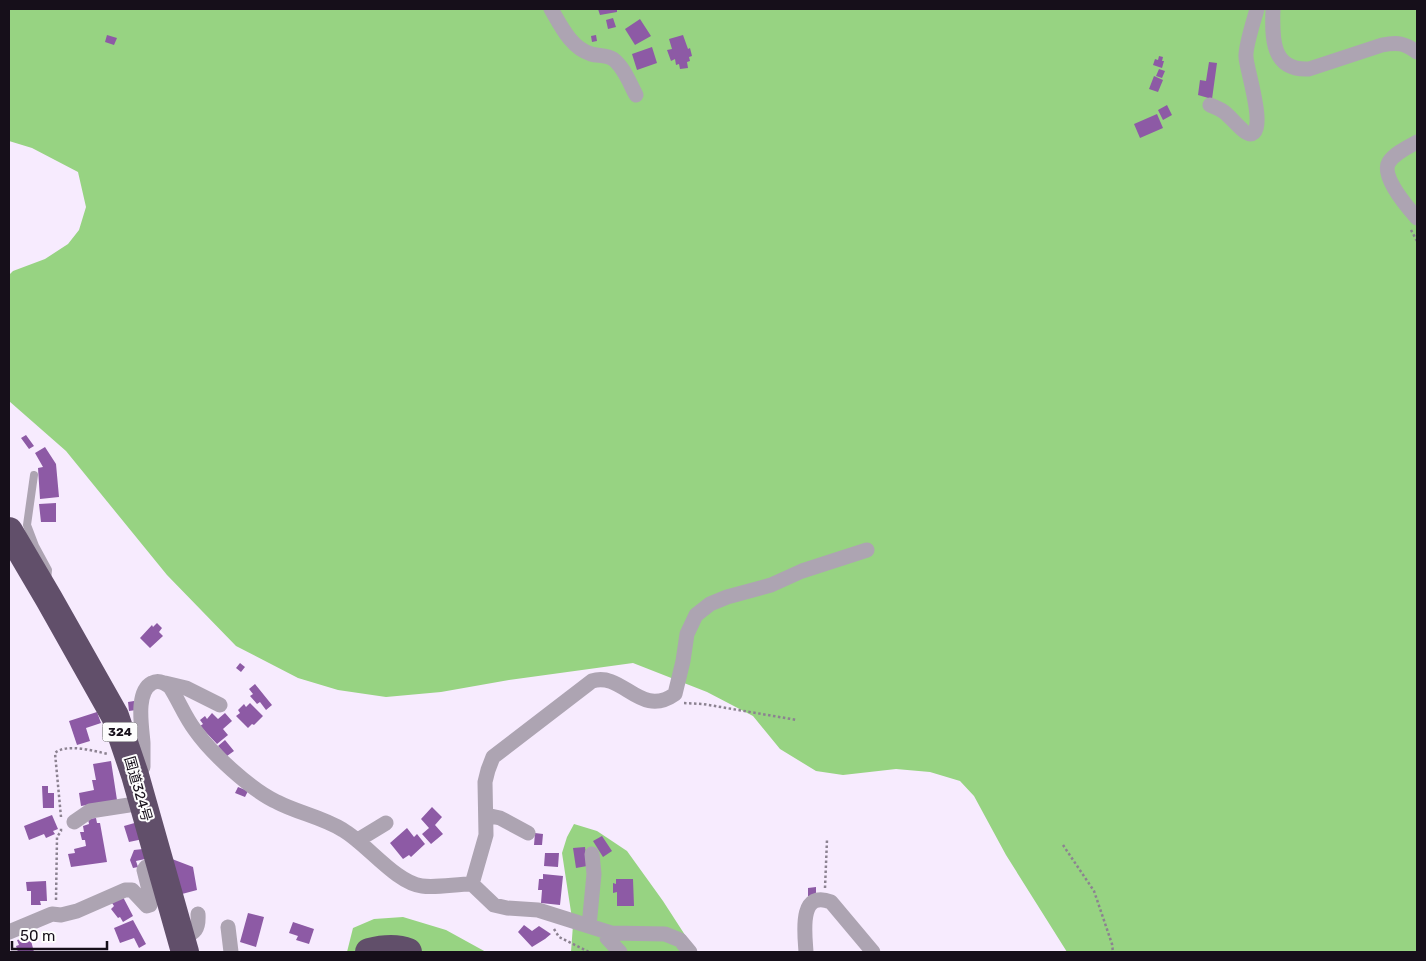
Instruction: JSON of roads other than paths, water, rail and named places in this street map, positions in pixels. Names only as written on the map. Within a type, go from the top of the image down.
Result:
[{"type":"highway","name":"国道324号","points":[[9,531],[115,716],[132,766],[184,946]]},
{"type":"highway","points":[[368,952],[382,949],[408,952]]},
{"type":"street","points":[[551,9],[575,45],[593,55],[611,57],[618,63],[636,95]]},
{"type":"street","points":[[1210,105],[1225,112],[1245,133],[1251,134],[1254,132],[1257,112],[1246,56],[1257,9]]},
{"type":"street","points":[[1273,9],[1272,32],[1275,50],[1285,63],[1298,69],[1310,69],[1394,42],[1417,52]]},
{"type":"street","points":[[1417,142],[1395,155],[1388,163],[1386,169],[1389,180],[1417,218]]},
{"type":"street","points":[[472,884],[486,834],[485,782],[493,757],[592,681],[599,678],[607,680],[646,701],[667,700],[675,694],[687,634],[696,615],[710,604],[727,597],[771,585],[802,571],[868,550]]},
{"type":"street","points":[[132,766],[143,767],[143,742],[140,725],[143,696],[151,684],[159,682],[186,688],[220,705]]},
{"type":"street","points":[[165,683],[170,687],[194,730],[225,763],[265,796],[331,823],[358,840],[393,871],[414,884],[421,886],[472,884],[494,905],[507,908],[538,910],[611,933],[665,934],[680,940],[690,952]]},
{"type":"street","points":[[66,822],[90,811],[142,803]]},
{"type":"street","points":[[486,815],[500,818],[528,833]]},
{"type":"street","points":[[358,840],[386,823]]},
{"type":"street","points":[[588,926],[594,874],[592,854]]},
{"type":"street","points":[[9,932],[52,914],[61,915],[77,911],[125,890],[132,890],[147,906],[150,905],[151,898],[144,870],[146,867],[160,864]]},
{"type":"street","points":[[806,952],[804,922],[807,909],[813,903],[820,900],[831,902],[873,952]]},
{"type":"street","points":[[184,946],[197,929],[199,924],[198,914]]},
{"type":"street","points":[[228,927],[231,952]]},
{"type":"street","points":[[607,932],[607,938],[620,952]]},
{"type":"lane","points":[[34,475],[27,525],[35,546],[48,570],[48,578],[43,588]]}]
